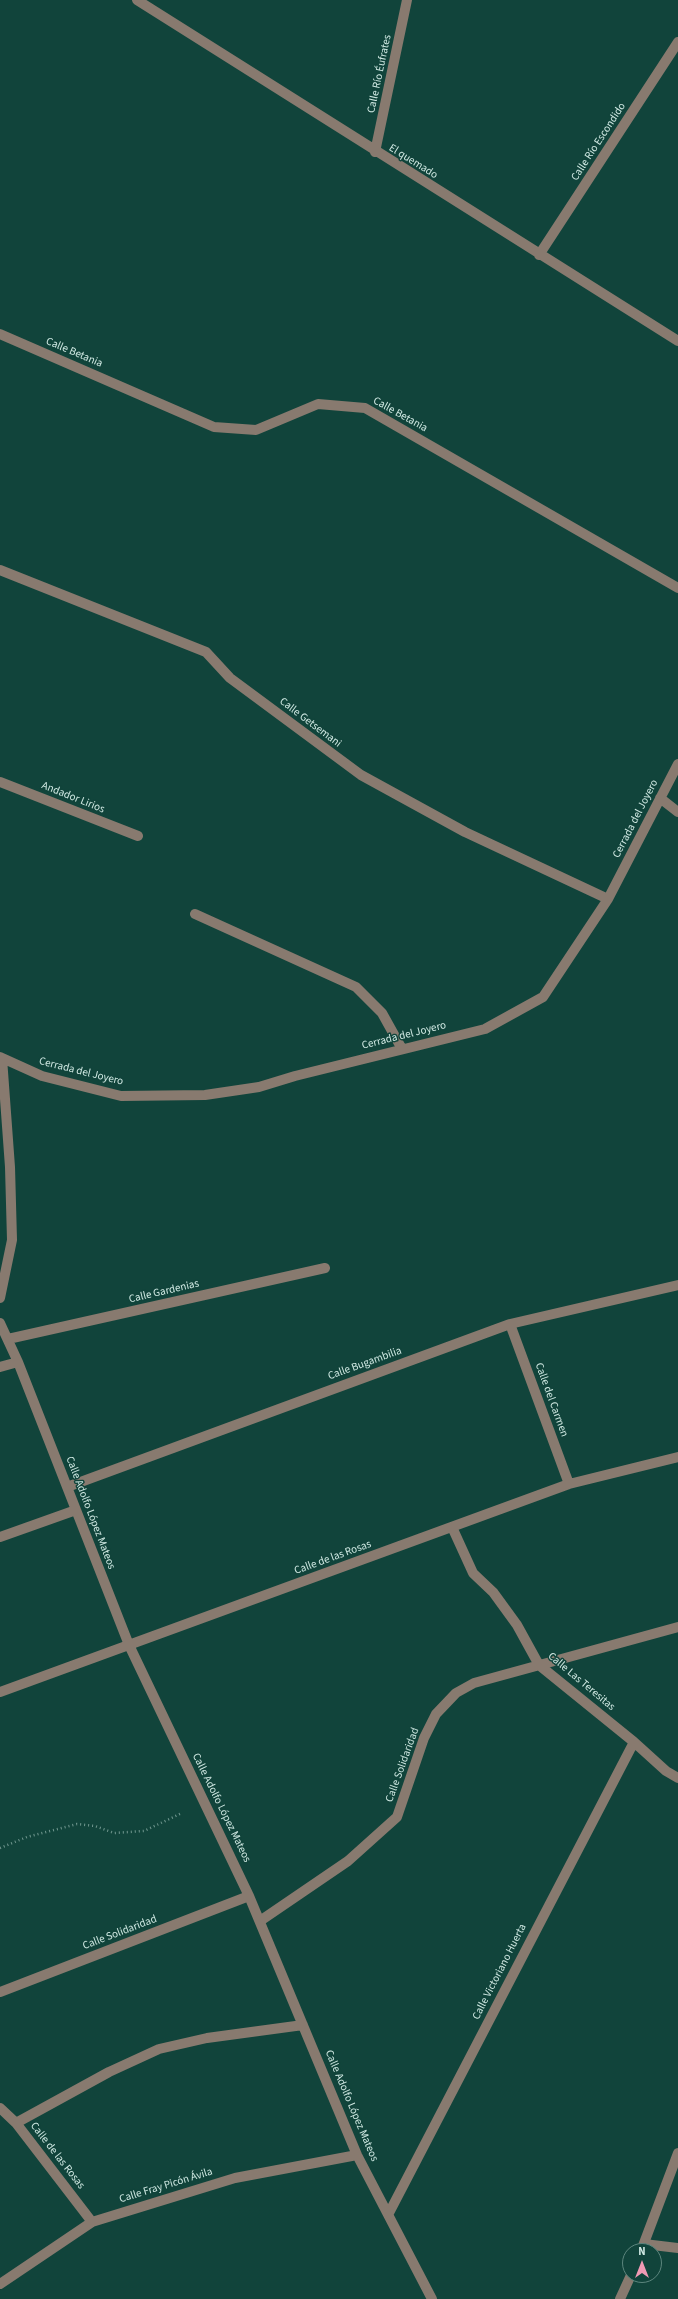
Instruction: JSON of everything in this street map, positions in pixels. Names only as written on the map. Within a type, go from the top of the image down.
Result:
[{"type":"street","name":"El quemado","points":[[137,0],[375,152],[678,341]]},
{"type":"street","name":"Calle Río Éufrates","points":[[375,152],[407,0]]},
{"type":"street","name":"Calle Río Escondido","points":[[539,255],[678,42]]},
{"type":"street","name":"Calle Betania","points":[[0,334],[214,427],[256,430],[318,404],[364,408],[678,588]]},
{"type":"street","name":"Calle Getsemani","points":[[0,570],[206,652],[230,678],[360,775],[465,832],[608,899]]},
{"type":"street","name":"Cerrada del Joyero","points":[[1,1058],[42,1076],[121,1096],[205,1095],[259,1087],[295,1076],[485,1029],[543,997],[608,899],[678,764]]},
{"type":"street","name":"Andador Lirios","points":[[0,782],[138,836]]},
{"type":"street","points":[[660,798],[678,812]]},
{"type":"street","points":[[195,914],[356,987],[382,1012],[402,1049]]},
{"type":"street","points":[[0,1298],[12,1240],[10,1167],[1,1058]]},
{"type":"street","name":"Calle Gardenias","points":[[8,1339],[325,1268]]},
{"type":"street","name":"Calle Bugambilia","points":[[67,1487],[510,1324],[678,1285]]},
{"type":"street","name":"Calle Adolfo López Mateos","points":[[0,1323],[18,1362],[129,1645],[249,1896],[357,2155],[389,2213],[432,2299]]},
{"type":"street","name":"Calle del Carmen","points":[[510,1324],[569,1484]]},
{"type":"street","points":[[0,1367],[18,1362]]},
{"type":"street","name":"Calle de las Rosas","points":[[0,1692],[569,1484],[678,1457]]},
{"type":"street","points":[[0,1537],[76,1510]]},
{"type":"street","name":"Calle Las Teresitas","points":[[452,1527],[473,1573],[493,1592],[517,1624],[539,1665],[634,1742],[666,1771],[678,1778]]},
{"type":"street","name":"Calle Solidaridad","points":[[260,1921],[348,1861],[397,1817],[424,1738],[436,1714],[456,1693],[474,1683],[678,1627]]},
{"type":"street","name":"Calle Victoriano Huerta","points":[[389,2213],[634,1742]]},
{"type":"street","name":"Calle Solidaridad","points":[[0,1992],[249,1896]]},
{"type":"street","points":[[16,2123],[109,2072],[159,2049],[206,2038],[303,2025]]},
{"type":"street","name":"Calle de las Rosas","points":[[0,2108],[16,2123],[92,2222]]},
{"type":"street","points":[[644,2243],[678,2153]]},
{"type":"street","name":"Calle Fray Picón Ávila","points":[[0,2284],[92,2222],[235,2178],[357,2155]]},
{"type":"street","points":[[662,2248],[678,2248]]},
{"type":"street","points":[[620,2299],[627,2283]]},
{"type":"path","points":[[0,1848],[27,1838],[76,1824],[95,1826],[114,1833],[144,1831],[205,1803]]}]
